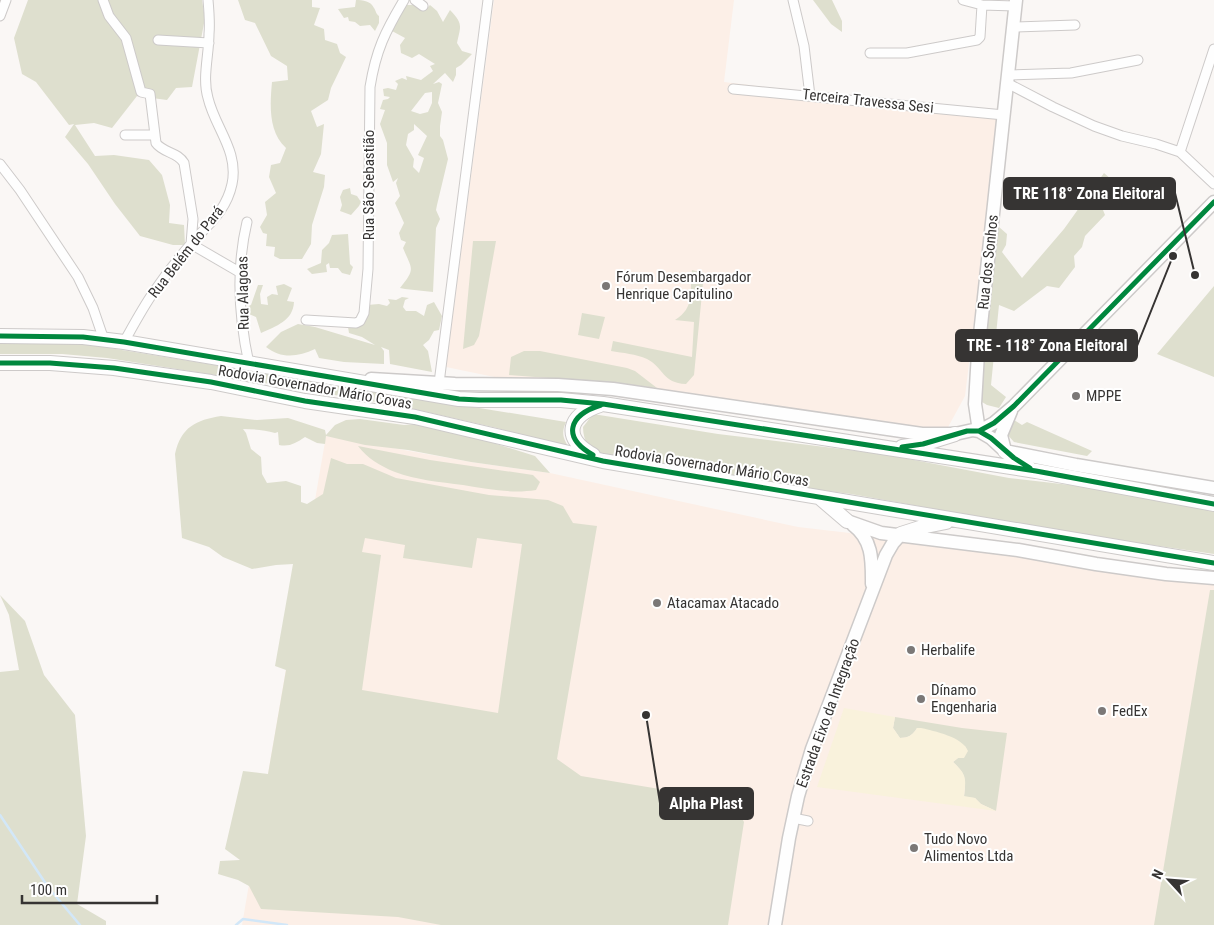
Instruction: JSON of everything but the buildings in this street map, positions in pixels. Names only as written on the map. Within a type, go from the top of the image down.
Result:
[{"type":"highway","name":"Rodovia Governador Mário Covas","points":[[0,336],[83,337],[124,342],[440,396],[479,400],[562,400],[603,404],[1036,472],[1214,504]]},
{"type":"highway","name":"Rodovia Governador Mário Covas","points":[[0,363],[50,363],[114,368],[211,382],[305,401],[415,417],[603,461],[1214,562]]},
{"type":"highway","points":[[603,404],[581,414],[576,420],[573,431],[576,442],[580,447],[603,461]]},
{"type":"highway","points":[[888,449],[923,444],[955,434]]},
{"type":"highway","points":[[1005,451],[1036,472]]},
{"type":"highway","points":[[819,497],[847,520]]},
{"type":"highway","points":[[901,534],[926,526],[957,520]]},
{"type":"main road","name":"Rua dos Sonhos","points":[[979,431],[975,404],[1016,3]]},
{"type":"main road","points":[[979,431],[1013,408],[1214,202]]},
{"type":"main road","points":[[346,380],[377,379],[613,389],[672,396],[914,433],[955,434],[973,430],[992,438],[1005,451],[1214,488]]},
{"type":"main road","name":"Rua dos Sonhos","points":[[955,434],[965,423],[975,404]]},
{"type":"main road","points":[[1005,451],[1001,433],[1013,408]]},
{"type":"main road","points":[[847,520],[876,532],[1018,550],[1166,574],[1214,578]]},
{"type":"main road","name":"Estrada Eixo da Integração","points":[[847,520],[861,532],[870,548],[872,591]]},
{"type":"main road","name":"Estrada Eixo da Integração","points":[[775,925],[793,818],[812,750],[872,591],[890,548],[901,534]]},
{"type":"street","points":[[0,16],[6,0]]},
{"type":"street","points":[[103,0],[109,16],[126,38],[141,92],[150,94],[154,135],[158,146],[178,156],[184,163],[194,219],[191,244],[241,273]]},
{"type":"street","name":"Rua Belém do Pará","points":[[124,342],[152,294],[191,244],[209,227],[222,209],[232,185],[234,170],[229,145],[214,117],[206,93],[209,43],[208,0]]},
{"type":"street","name":"Rua São Sebastião","points":[[306,320],[356,323],[360,321],[364,313],[368,269],[370,87],[374,63],[381,42],[404,0]]},
{"type":"street","points":[[414,0],[423,6]]},
{"type":"street","points":[[439,383],[488,0]]},
{"type":"street","points":[[794,0],[804,46],[810,96]]},
{"type":"street","points":[[963,0],[982,5],[1016,3]]},
{"type":"street","points":[[870,53],[907,53],[977,40],[980,37],[982,5]]},
{"type":"street","points":[[1013,27],[1075,25]]},
{"type":"street","points":[[158,40],[209,43]]},
{"type":"street","points":[[1180,152],[1214,49]]},
{"type":"street","points":[[1007,79],[1072,73],[1138,60]]},
{"type":"street","points":[[1007,79],[1053,107],[1094,126],[1180,152],[1214,184]]},
{"type":"street","name":"Terceira Travessa Sesi","points":[[733,89],[1004,115]]},
{"type":"street","points":[[125,135],[154,135]]},
{"type":"street","points":[[0,164],[20,190],[78,277],[93,308],[104,340]]},
{"type":"street","name":"Rua Alagoas","points":[[247,222],[241,251],[241,322],[249,364]]},
{"type":"street","points":[[793,818],[808,821]]},
{"type":"shaded area","points":[[494,0],[734,0],[724,82],[997,114],[965,396],[947,429],[942,430],[504,379],[446,367]]},
{"type":"shaded area","points":[[326,436],[471,462],[550,473],[798,527],[1214,575],[1214,925],[242,925]]},
{"type":"green space","points":[[28,0],[202,0],[205,18],[192,87],[176,88],[167,100],[137,96],[112,128],[94,123],[75,125],[95,156],[114,155],[149,160],[162,175],[170,205],[169,223],[184,225],[185,245],[173,245],[140,236],[115,204],[88,164],[65,137],[74,124],[69,125],[36,82],[22,74],[14,38]]},
{"type":"green space","points":[[238,0],[312,0],[312,7],[320,8],[314,25],[324,29],[325,40],[337,44],[340,53],[346,57],[331,88],[328,100],[311,111],[317,127],[324,124],[321,154],[313,172],[325,175],[324,187],[312,225],[311,244],[302,259],[280,259],[274,256],[275,247],[266,246],[267,234],[263,233],[260,227],[267,215],[265,202],[276,193],[269,177],[271,165],[280,163],[286,148],[280,141],[273,126],[271,99],[272,82],[288,80],[287,66],[271,56],[255,23],[245,20]]},
{"type":"green space","points":[[356,0],[369,2],[373,6],[379,16],[379,23],[375,31],[370,25],[360,26],[355,22],[349,21],[348,17],[344,18],[338,9],[355,7]]},
{"type":"green space","points":[[813,0],[832,0],[842,21],[842,32],[831,24]]},
{"type":"green space","points":[[407,5],[414,5],[424,11],[430,5],[437,11],[443,22],[450,10],[460,25],[457,43],[462,51],[472,54],[456,68],[453,82],[445,73],[433,84],[439,82],[442,84],[438,103],[442,112],[440,136],[443,140],[448,159],[436,210],[440,219],[436,228],[433,292],[400,288],[411,269],[403,248],[406,242],[401,240],[399,233],[404,223],[395,203],[400,196],[396,183],[398,178],[393,182],[387,165],[387,143],[380,124],[385,110],[380,109],[383,100],[390,97],[384,96],[383,89],[396,90],[398,84],[395,81],[402,78],[407,80],[406,76],[421,80],[433,71],[430,66],[435,64],[419,54],[412,58],[401,53],[400,45],[405,38],[392,31],[393,25]],"holes":[[[432,92],[432,103],[428,112],[420,114],[411,111],[425,93]],[[414,124],[427,136],[418,155],[424,158],[419,173],[413,167],[414,159],[406,145],[408,134],[414,130]]]},
{"type":"green space","points":[[1104,173],[1112,180],[1119,194],[1103,210],[1105,215],[1085,236],[1082,247],[1074,256],[1075,267],[1059,288],[1047,286],[1014,311],[999,305],[991,385],[1006,397],[999,408],[987,405],[977,399],[991,220],[1007,234],[1006,245],[1002,252],[1022,278],[1064,229]]},
{"type":"green space","points":[[350,188],[351,194],[357,196],[361,202],[351,215],[340,211],[342,205],[340,197],[343,190]]},
{"type":"green space","points":[[348,234],[350,264],[353,267],[350,275],[342,273],[338,268],[330,268],[329,263],[326,265],[327,272],[312,274],[307,269],[321,263],[322,250],[329,243],[332,235]]},
{"type":"green space","points":[[473,241],[496,241],[479,336],[474,345],[463,349]]},
{"type":"green space","points":[[692,270],[704,273],[694,375],[686,384],[672,381],[647,359],[611,351],[613,341],[692,357],[694,322],[675,320],[682,315],[689,304]]},
{"type":"green space","points":[[284,284],[292,288],[287,301],[294,302],[291,314],[283,322],[261,333],[256,317],[249,314],[248,306],[251,305],[258,285],[263,285],[260,294],[261,304],[268,305],[267,297],[272,294],[278,295],[276,286]]},
{"type":"green space","points":[[1214,286],[1214,377],[1157,354]]},
{"type":"green space","points":[[402,297],[409,298],[405,300],[403,307],[406,311],[416,311],[424,316],[427,305],[434,302],[442,316],[439,330],[434,331],[429,340],[423,345],[428,351],[432,372],[390,364],[389,350],[381,347],[384,351],[384,364],[344,362],[319,358],[315,349],[290,356],[278,354],[266,347],[281,332],[298,324],[315,327],[375,345],[362,337],[349,333],[348,327],[357,324],[368,316],[367,305],[379,304],[387,306],[390,303],[388,299],[396,300]]},
{"type":"green space","points":[[582,313],[605,317],[599,339],[578,335]]},
{"type":"green space","points":[[42,342],[91,345],[566,422],[564,436],[570,449],[497,428],[405,407],[247,380],[107,358],[62,354],[0,354],[0,343]]},
{"type":"green space","points":[[524,351],[540,351],[627,368],[635,371],[657,388],[509,375],[511,357]]},
{"type":"green space","points":[[593,414],[718,434],[882,454],[1009,478],[1214,504],[1214,554],[1070,533],[851,494],[604,455],[591,448],[584,437],[583,427]]},
{"type":"green space","points":[[221,416],[257,420],[288,418],[325,430],[326,435],[335,425],[346,420],[360,419],[404,425],[430,423],[535,456],[550,473],[365,445],[326,436],[325,444],[317,443],[305,437],[293,444],[279,445],[278,432],[243,429],[251,449],[261,457],[262,474],[267,483],[286,481],[301,486],[301,502],[307,504],[323,494],[331,458],[347,464],[363,464],[396,478],[489,495],[548,500],[563,506],[573,523],[597,526],[557,759],[581,776],[732,801],[744,822],[728,925],[441,925],[398,917],[261,909],[249,886],[238,880],[218,874],[220,861],[240,860],[225,849],[243,771],[268,774],[286,670],[275,666],[293,564],[252,569],[223,557],[209,547],[182,538],[175,454],[181,437],[191,426],[204,420]],"holes":[[[365,538],[405,545],[403,558],[472,568],[477,538],[522,544],[498,713],[362,690],[381,555],[362,552]]]},
{"type":"green space","points":[[1011,418],[1022,425],[1027,422],[1092,451],[1087,456],[1014,442],[1006,433]]},
{"type":"green space","points":[[358,446],[430,460],[533,475],[540,482],[536,490],[509,491],[420,479],[403,475],[384,467],[370,458]]},
{"type":"green space","points":[[1210,590],[1214,590],[1214,925],[1154,925]]},
{"type":"green space","points":[[0,595],[25,621],[44,675],[75,715],[86,836],[77,904],[106,921],[106,925],[0,925],[0,672],[19,670],[9,615]]},
{"type":"green space","points":[[895,717],[1007,733],[996,811],[981,804],[975,798],[964,797],[964,777],[953,762],[966,747],[917,728],[910,736],[900,738],[893,728]]},
{"type":"sand","points":[[844,708],[895,717],[893,728],[900,738],[908,737],[917,728],[921,728],[948,735],[960,742],[968,751],[964,758],[958,758],[953,762],[961,770],[964,777],[964,796],[975,798],[981,804],[996,811],[817,787]]},
{"type":"waterway","points":[[0,815],[48,887],[80,925]]},
{"type":"waterway","points":[[236,925],[243,919],[287,925]]},
{"type":"cycle path","points":[[979,431],[994,423],[1014,406],[1214,202]]},
{"type":"cycle path","points":[[0,336],[83,337],[124,342],[459,399],[561,400],[603,404],[1036,471],[1214,504]]},
{"type":"cycle path","points":[[0,363],[50,363],[114,368],[211,382],[305,401],[415,417],[603,461],[1214,563]]},
{"type":"cycle path","points":[[593,455],[576,441],[573,427],[576,420],[582,414],[601,405]]},
{"type":"cycle path","points":[[902,447],[923,444],[967,431],[979,431],[1030,468]]},
{"type":"place","name":"TRE - 118° Zona Eleitoral","points":[[1173,256]]},
{"type":"place","name":"TRE 118° Zona Eleitoral","points":[[1195,275]]},
{"type":"place","name":"Fórum Desembargador Henrique Capitulino","points":[[606,286]]},
{"type":"place","name":"MPPE","points":[[1076,396]]},
{"type":"place","name":"Atacamax Atacado","points":[[657,603]]},
{"type":"place","name":"Herbalife","points":[[911,650]]},
{"type":"place","name":"Dínamo Engenharia","points":[[921,699]]},
{"type":"place","name":"FedEx","points":[[1102,711]]},
{"type":"place","name":"Alpha Plast","points":[[646,715]]},
{"type":"place","name":"Tudo Novo Alimentos Ltda","points":[[914,848]]}]
